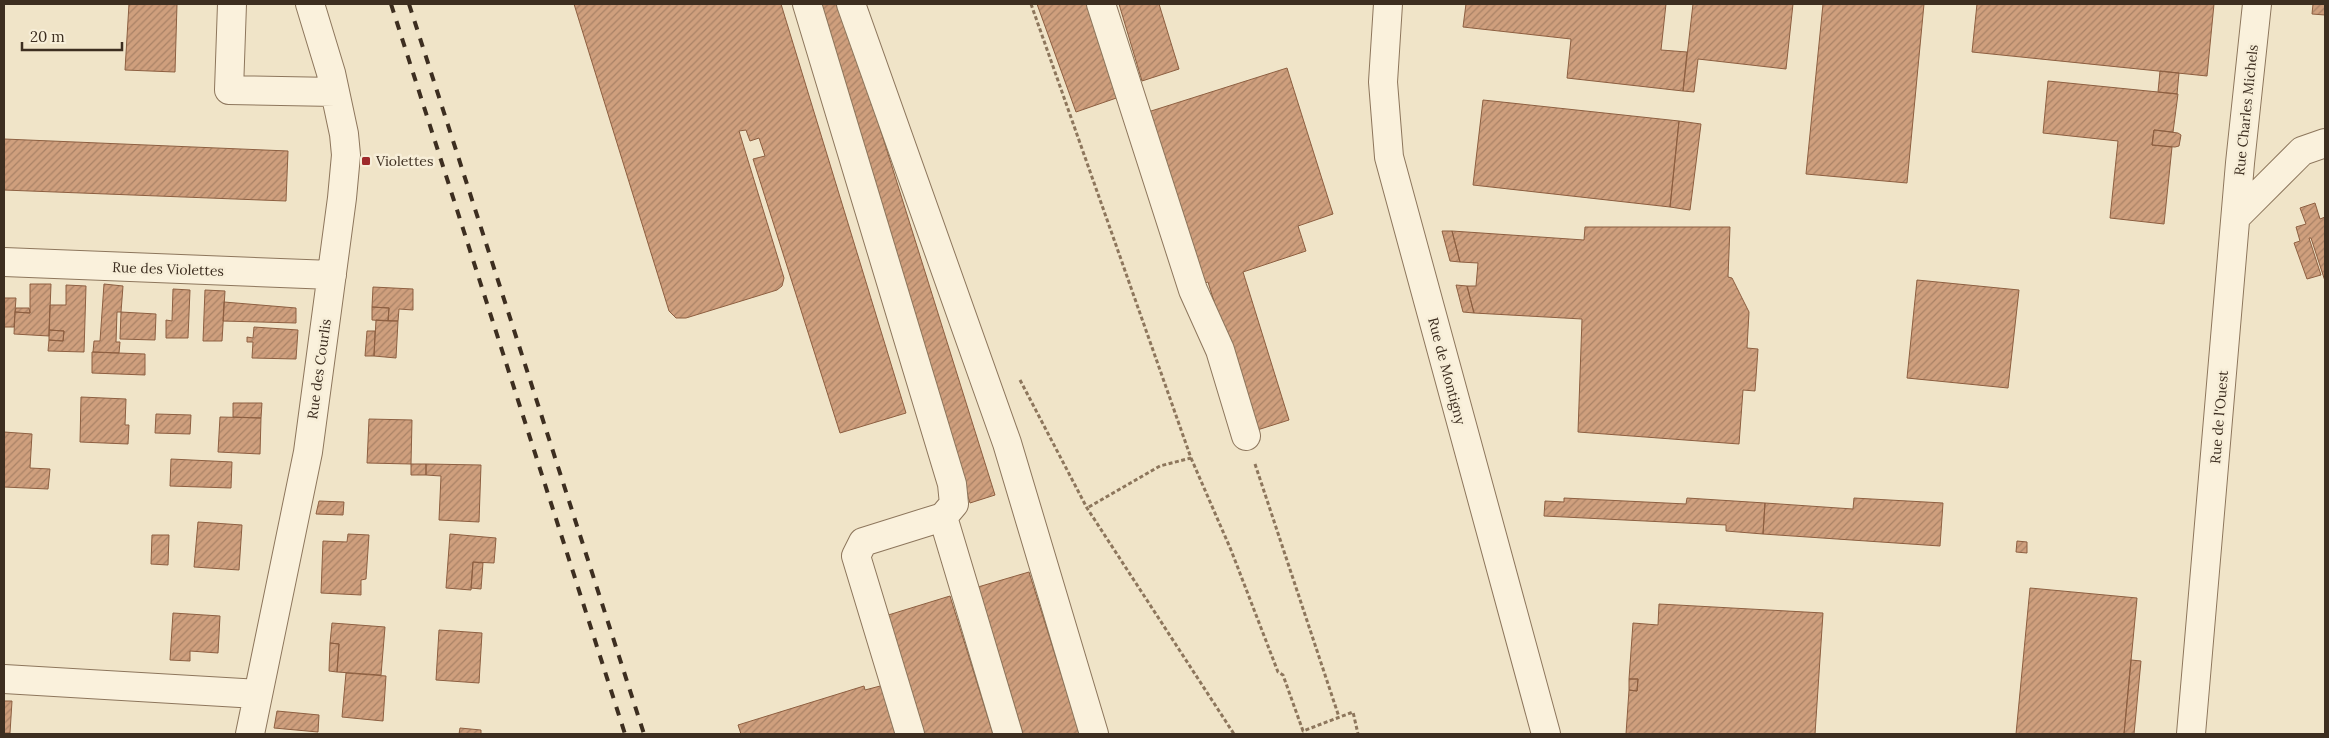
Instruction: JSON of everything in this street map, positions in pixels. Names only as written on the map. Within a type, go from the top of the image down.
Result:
[{"type":"street","points":[[232,4],[229,90],[335,92]]},
{"type":"street","name":"Rue des Courlis","points":[[250,734],[308,452],[346,155],[343,128],[335,92],[310,4]]},
{"type":"street","points":[[807,4],[952,484],[954,504],[943,517],[863,542],[856,556],[910,734]]},
{"type":"street","points":[[851,4],[1007,443],[1094,734]]},
{"type":"street","points":[[1101,4],[1193,290],[1220,350],[1246,436]]},
{"type":"street","name":"Rue de Montigny","points":[[1388,4],[1383,82],[1389,157],[1546,734]]},
{"type":"street","name":"Rue Charles Michels","points":[[2236,216],[2257,4]]},
{"type":"street","points":[[2236,216],[2302,151],[2325,143]]},
{"type":"street","name":"Rue de l'Ouest","points":[[2192,734],[2236,216]]},
{"type":"street","name":"Rue des Violettes","points":[[4,262],[332,275]]},
{"type":"street","points":[[943,517],[1008,734]]},
{"type":"street","points":[[4,679],[258,694]]},
{"type":"path","points":[[1031,4],[1191,458],[1231,550],[1278,672],[1283,674],[1302,731],[1353,712],[1358,734]]},
{"type":"path","points":[[1020,379],[1087,508],[1234,734]]},
{"type":"path","points":[[1246,436],[1339,717]]},
{"type":"path","points":[[1087,508],[1160,466],[1191,458]]},
{"type":"building","points":[[129,4],[177,4],[175,72],[125,70]]},
{"type":"building","points":[[574,4],[781,4],[906,413],[840,433],[753,159],[765,156],[759,138],[750,141],[746,130],[739,131],[784,278],[782,286],[777,290],[686,318],[676,318],[669,311]]},
{"type":"building","points":[[814,4],[841,4],[995,495],[970,503]]},
{"type":"building","points":[[1037,4],[1093,4],[1125,95],[1076,112]]},
{"type":"building","points":[[1119,4],[1159,4],[1179,69],[1142,81]]},
{"type":"building","points":[[1466,4],[1666,4],[1661,50],[1687,52],[1683,91],[1567,78],[1571,39],[1463,27]]},
{"type":"building","points":[[1693,4],[1793,4],[1786,69],[1698,59],[1694,92],[1683,91]]},
{"type":"building","points":[[1823,4],[1924,4],[1907,183],[1806,174]]},
{"type":"building","points":[[1977,4],[2214,4],[2207,76],[1972,52]]},
{"type":"building","points":[[2313,4],[2325,4],[2325,15],[2312,14]]},
{"type":"building","points":[[1287,68],[1333,214],[1298,226],[1306,251],[1243,272],[1289,420],[1254,431],[1208,282],[1202,284],[1148,112]]},
{"type":"building","points":[[2160,71],[2179,73],[2177,94],[2158,92]]},
{"type":"building","points":[[2048,81],[2178,94],[2173,132],[2154,130],[2152,145],[2172,147],[2164,224],[2110,218],[2118,141],[2043,133]]},
{"type":"building","points":[[1483,100],[1679,121],[1670,207],[1473,185]]},
{"type":"building","points":[[1679,121],[1701,124],[1690,210],[1670,207]]},
{"type":"building","points":[[2154,130],[2178,133],[2181,135],[2179,146],[2152,145]]},
{"type":"building","points":[[4,139],[288,151],[286,201],[4,190]]},
{"type":"building","points":[[2315,203],[2320,219],[2325,217],[2325,281],[2311,238],[2309,238],[2321,275],[2307,279],[2294,243],[2300,241],[2296,227],[2306,224],[2300,208]]},
{"type":"building","points":[[1585,227],[1730,227],[1728,277],[1732,278],[1749,312],[1747,348],[1758,349],[1755,391],[1743,390],[1739,444],[1578,432],[1582,319],[1474,313],[1467,286],[1476,286],[1478,263],[1460,262],[1452,231],[1584,240]]},
{"type":"building","points":[[1442,231],[1452,231],[1460,262],[1450,261]]},
{"type":"building","points":[[1917,280],[2019,290],[2008,388],[1907,378]]},
{"type":"building","points":[[30,284],[51,284],[49,336],[14,334],[15,312],[30,313]]},
{"type":"building","points":[[104,284],[123,286],[121,312],[117,312],[116,342],[120,342],[119,353],[93,352],[94,341],[100,341]]},
{"type":"building","points":[[66,285],[86,286],[84,352],[48,351],[49,340],[63,341],[64,331],[49,330],[50,305],[66,305]]},
{"type":"building","points":[[1456,285],[1467,286],[1474,313],[1463,312]]},
{"type":"building","points":[[373,287],[413,289],[413,310],[399,309],[398,321],[388,321],[389,308],[372,307]]},
{"type":"building","points":[[173,289],[190,290],[188,338],[166,338],[166,320],[172,321]]},
{"type":"building","points":[[205,290],[225,291],[222,341],[203,341]]},
{"type":"building","points":[[4,298],[16,298],[14,327],[4,327]]},
{"type":"building","points":[[224,302],[296,308],[296,323],[223,321]]},
{"type":"building","points":[[372,307],[389,308],[388,321],[372,320]]},
{"type":"building","points":[[16,308],[29,308],[30,313],[15,312]]},
{"type":"building","points":[[121,312],[156,314],[155,340],[120,339]]},
{"type":"building","points":[[376,320],[398,321],[396,358],[374,356]]},
{"type":"building","points":[[254,327],[298,330],[296,359],[252,358],[253,342],[247,342],[247,337],[253,338]]},
{"type":"building","points":[[49,330],[64,331],[63,341],[49,340]]},
{"type":"building","points":[[367,331],[375,331],[374,356],[365,356]]},
{"type":"building","points":[[92,352],[145,354],[145,375],[92,373]]},
{"type":"building","points":[[81,397],[126,399],[125,425],[129,425],[128,444],[80,442]]},
{"type":"building","points":[[233,403],[262,403],[261,418],[233,417]]},
{"type":"building","points":[[156,414],[191,415],[190,434],[155,433]]},
{"type":"building","points":[[220,417],[261,418],[260,454],[218,452]]},
{"type":"building","points":[[369,419],[412,420],[411,464],[367,463]]},
{"type":"building","points":[[4,432],[32,434],[30,468],[50,469],[48,489],[4,487]]},
{"type":"building","points":[[171,459],[232,462],[231,488],[170,486]]},
{"type":"building","points":[[411,464],[426,464],[426,475],[411,475]]},
{"type":"building","points":[[426,464],[481,465],[479,522],[439,520],[441,476],[426,475]]},
{"type":"building","points":[[1564,498],[1686,504],[1687,498],[1765,503],[1763,534],[1726,531],[1726,525],[1544,516],[1545,501],[1564,502]]},
{"type":"building","points":[[1854,498],[1943,503],[1940,546],[1763,534],[1765,503],[1853,509]]},
{"type":"building","points":[[319,501],[344,502],[343,515],[316,514]]},
{"type":"building","points":[[198,522],[242,525],[239,570],[194,567]]},
{"type":"building","points":[[348,534],[369,535],[366,579],[361,580],[361,595],[321,593],[323,541],[347,542]]},
{"type":"building","points":[[450,534],[496,538],[494,563],[473,562],[471,590],[446,588]]},
{"type":"building","points":[[152,535],[169,535],[168,565],[151,564]]},
{"type":"building","points":[[2017,541],[2027,542],[2027,553],[2016,552]]},
{"type":"building","points":[[473,562],[483,563],[481,589],[471,588]]},
{"type":"building","points":[[1029,572],[1080,734],[1023,734],[978,587]]},
{"type":"building","points":[[2030,588],[2137,598],[2124,734],[2016,734]]},
{"type":"building","points":[[950,596],[993,734],[922,734],[885,616]]},
{"type":"building","points":[[1659,604],[1823,613],[1815,734],[1626,734],[1629,690],[1637,691],[1638,679],[1629,679],[1633,623],[1658,625]]},
{"type":"building","points":[[173,613],[220,616],[218,653],[190,651],[190,661],[170,660]]},
{"type":"building","points":[[332,623],[385,627],[381,675],[337,672],[339,644],[330,643]]},
{"type":"building","points":[[439,630],[482,633],[479,683],[436,680]]},
{"type":"building","points":[[330,643],[339,644],[337,672],[329,671]]},
{"type":"building","points":[[2131,660],[2141,661],[2134,734],[2124,734]]},
{"type":"building","points":[[346,673],[386,676],[383,721],[342,717]]},
{"type":"building","points":[[1629,679],[1638,679],[1637,691],[1629,690]]},
{"type":"building","points":[[884,685],[899,734],[741,734],[738,725],[864,686],[865,690]]},
{"type":"building","points":[[4,701],[12,701],[10,733],[4,733]]},
{"type":"building","points":[[277,711],[319,715],[318,732],[274,728]]},
{"type":"building","points":[[460,728],[481,730],[481,734],[459,734]]},
{"type":"railway","points":[[391,4],[625,734]]},
{"type":"railway","points":[[409,4],[644,734]]},
{"type":"place","name":"Violettes","points":[[366,161]]}]
